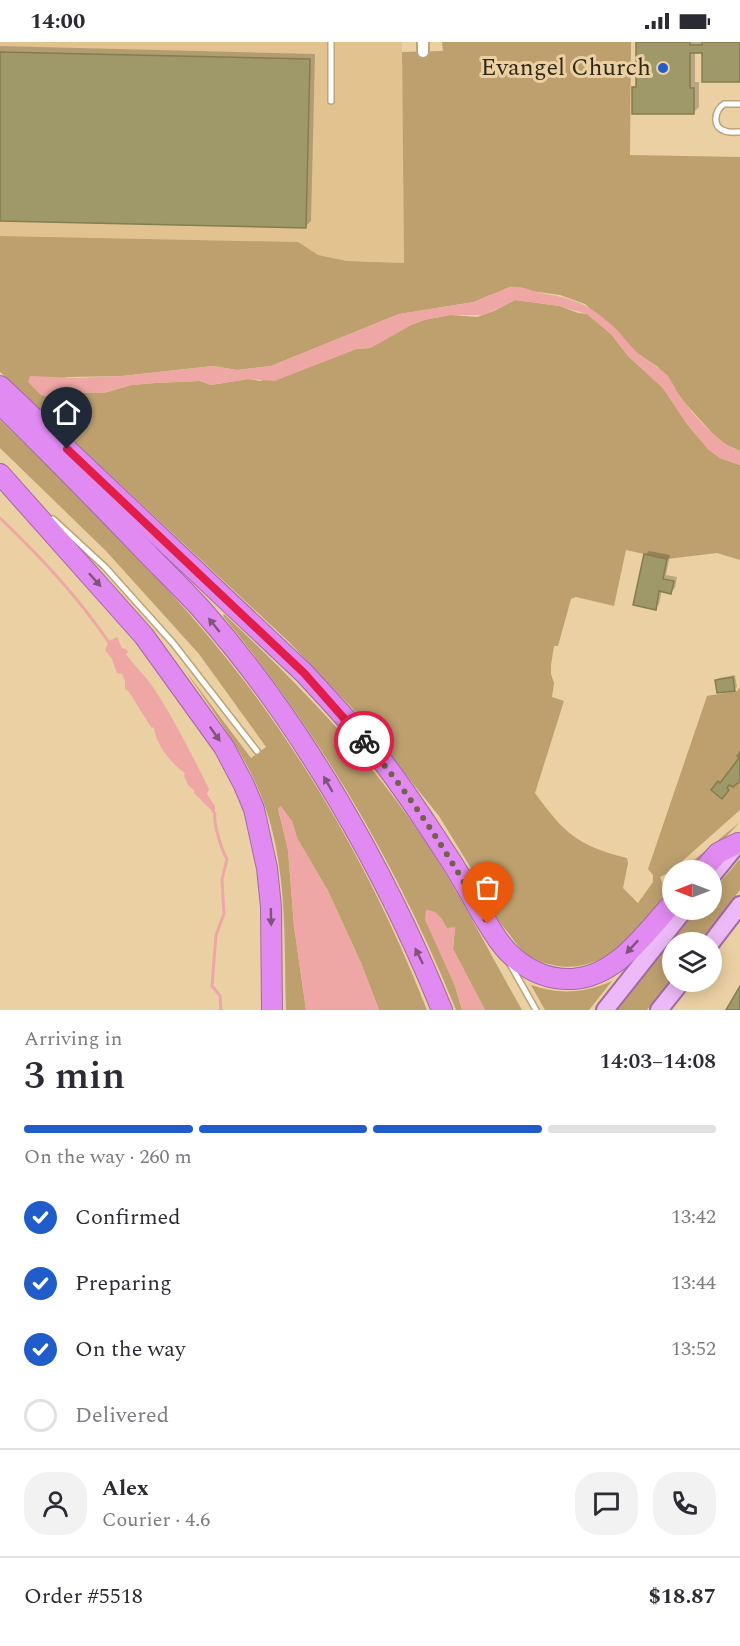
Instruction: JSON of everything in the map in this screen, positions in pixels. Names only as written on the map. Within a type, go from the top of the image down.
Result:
[{"type":"highway","points":[[0,386],[304,673],[339,711],[383,762],[416,807],[457,869],[498,942],[519,963],[538,974],[558,978],[574,979],[585,976],[611,966],[662,915]]},
{"type":"highway","points":[[0,404],[203,611],[243,660],[294,730],[325,779],[383,882],[442,1010]]},
{"type":"highway","points":[[0,473],[144,636],[224,747],[244,784],[254,809],[267,868],[271,907],[272,1010]]},
{"type":"highway","points":[[712,860],[718,853],[739,842]]},
{"type":"main road","points":[[722,863],[739,842]]},
{"type":"main road","points":[[719,932],[740,905]]},
{"type":"main road","points":[[604,1010],[676,920]]},
{"type":"main road","points":[[659,1010],[673,992]]},
{"type":"lane","points":[[331,42],[331,101]]},
{"type":"lane","points":[[740,104],[724,104],[716,116],[721,129],[726,132],[740,132]]},
{"type":"lane","points":[[0,473],[35,504]]},
{"type":"lane","points":[[44,512],[105,567],[158,626],[257,751]]},
{"type":"lane","points":[[498,942],[536,1010]]},
{"type":"shaded area","points":[[0,42],[402,42],[404,263],[347,261],[317,255],[298,242],[0,236]]},
{"type":"shaded area","points":[[442,42],[631,42],[630,155],[740,157],[740,451],[725,444],[713,434],[685,403],[658,367],[637,353],[585,304],[560,295],[531,291],[490,295],[474,302],[399,314],[271,366],[237,370],[213,366],[122,376],[66,377],[48,397],[59,392],[104,393],[131,385],[155,383],[200,381],[211,385],[248,379],[260,381],[320,363],[356,349],[370,348],[424,320],[450,315],[477,317],[515,300],[560,306],[587,314],[611,334],[628,356],[663,388],[687,424],[708,449],[720,458],[740,465],[740,560],[717,553],[667,559],[626,550],[614,606],[576,597],[571,599],[558,646],[554,646],[551,665],[554,683],[552,697],[564,701],[535,793],[564,828],[574,836],[596,848],[627,858],[623,888],[638,903],[653,882],[653,875],[648,869],[707,696],[737,691],[740,687],[740,810],[684,860],[662,860],[662,876],[660,877],[662,905],[634,934],[605,957],[589,964],[572,967],[540,962],[520,948],[491,910],[485,891],[439,816],[352,708],[289,642],[0,372],[0,236],[298,242],[318,255],[347,261],[404,263],[402,52],[443,51]]},
{"type":"shaded area","points":[[509,287],[562,297],[580,303],[605,319],[635,351],[668,376],[685,404],[707,428],[723,442],[740,451],[740,465],[720,458],[708,449],[687,424],[663,388],[628,356],[611,334],[587,314],[560,306],[515,300],[484,315],[450,315],[424,320],[370,348],[356,349],[275,381],[248,379],[211,385],[200,381],[155,383],[131,385],[104,393],[59,392],[48,397],[41,395],[28,382],[30,376],[79,378],[122,376],[213,366],[237,370],[271,366],[399,314],[474,302]]},
{"type":"shaded area","points":[[0,420],[96,514],[158,579],[217,647],[273,720],[324,799],[369,881],[427,1010],[379,1010],[361,963],[328,891],[297,838],[292,821],[278,809],[288,850],[294,926],[306,1010],[286,1010],[283,900],[276,845],[269,819],[260,793],[244,761],[184,669],[251,758],[266,747],[199,654],[106,551],[0,448]]},
{"type":"shaded area","points":[[224,614],[308,696],[383,783],[429,847],[522,1010],[485,1010],[453,949],[455,928],[438,945],[462,1010],[456,1010],[409,905],[354,804],[293,708],[223,616]]},
{"type":"shaded area","points":[[117,637],[122,648],[128,652],[126,654],[153,687],[175,724],[209,789],[207,794],[215,806],[215,814],[188,785],[185,773],[165,753],[154,728],[151,727],[125,689],[122,674],[117,673],[112,659],[105,650],[109,641]]},
{"type":"shaded area","points":[[281,806],[292,821],[297,838],[328,891],[361,963],[379,1010],[306,1010],[294,926],[288,850],[278,808]]},
{"type":"shaded area","points":[[740,822],[704,860],[694,860]]},
{"type":"shaded area","points":[[740,859],[740,890],[722,913],[722,880]]},
{"type":"shaded area","points":[[426,910],[437,913],[447,928],[455,927],[453,949],[485,1010],[462,1010],[455,986],[425,920]]},
{"type":"shaded area","points":[[689,920],[717,920],[708,932],[679,932]]},
{"type":"shaded area","points":[[662,953],[662,991],[647,1010],[615,1010]]},
{"type":"shaded area","points":[[612,981],[589,1010],[545,1010],[531,985],[552,990],[572,991],[592,988]]},
{"type":"building","name":"Evangel Church","points":[[636,42],[690,42],[690,45],[702,45],[702,42],[740,42],[740,82],[702,82],[702,53],[690,53],[690,88],[694,88],[694,114],[632,114],[632,87],[636,87]]},
{"type":"building","points":[[0,52],[310,59],[306,228],[0,221]]},
{"type":"building","points":[[644,554],[667,559],[663,579],[674,581],[671,594],[659,591],[656,610],[633,605]]},
{"type":"building","points":[[733,677],[735,691],[717,693],[715,680]]},
{"type":"building","points":[[740,752],[740,781],[733,787],[729,785],[727,788],[729,790],[722,799],[711,790],[718,781],[720,783],[739,758],[737,756]]},
{"type":"building","points":[[740,986],[740,1010],[726,1010]]},
{"type":"waterway","points":[[0,518],[58,578],[110,644]]},
{"type":"waterway","points":[[213,811],[218,837],[227,859],[222,880],[224,914],[216,935],[212,986],[220,996],[221,1010]]},
{"type":"way so far","points":[[364,741],[383,762],[416,807],[457,869],[488,924]]},
{"type":"place","name":"Evangel Church","points":[[663,68]]},
{"type":"route","points":[[67,449],[304,673],[364,741]]}]
